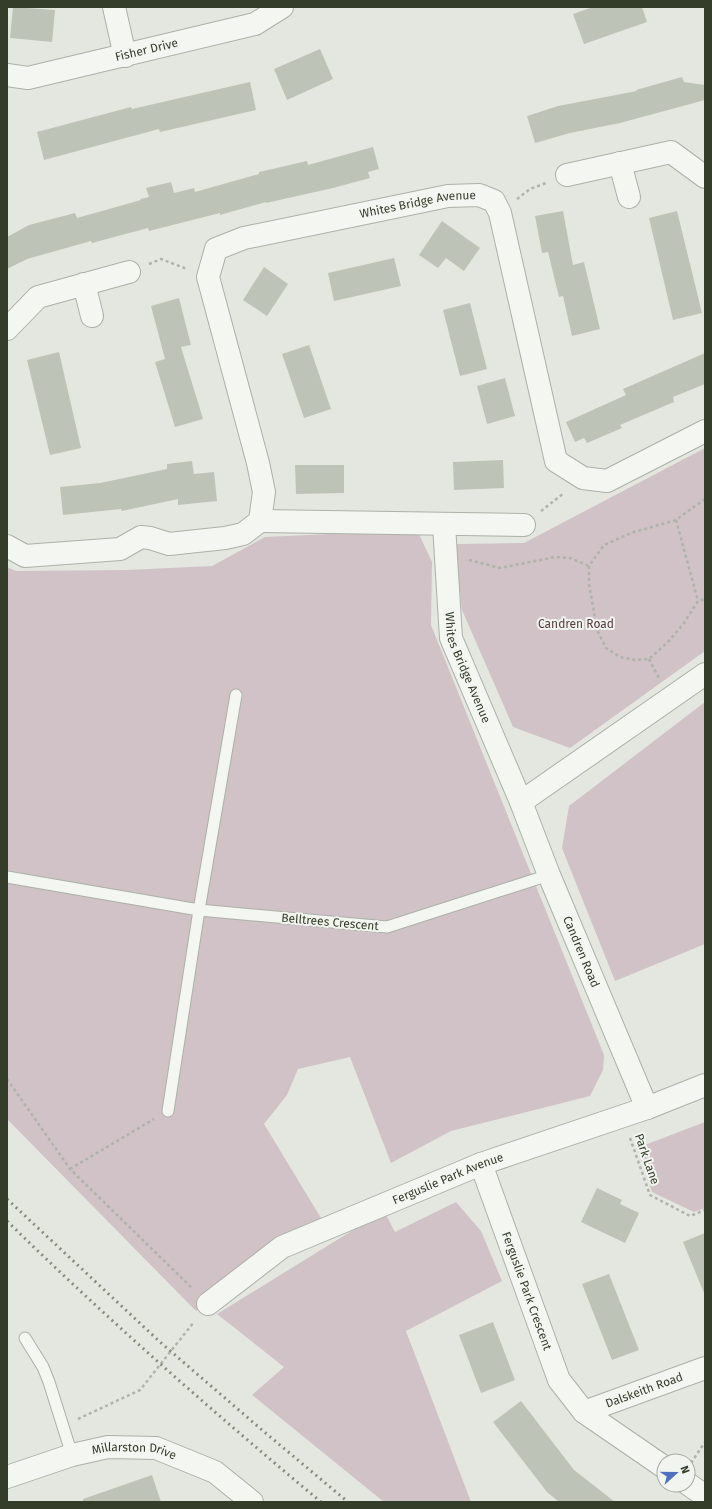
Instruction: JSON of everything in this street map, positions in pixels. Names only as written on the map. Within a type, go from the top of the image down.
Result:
[{"type":"street","points":[[114,7],[125,56]]},
{"type":"street","name":"Fisher Drive","points":[[7,75],[28,78],[255,24],[282,7]]},
{"type":"street","points":[[567,175],[671,152],[705,177]]},
{"type":"street","points":[[620,163],[629,198]]},
{"type":"street","name":"Whites Bridge Avenue","points":[[208,277],[216,249],[244,238],[448,196],[479,195],[494,201],[500,213],[556,461],[583,478],[607,480],[705,431]]},
{"type":"street","points":[[7,329],[38,297],[129,272]]},
{"type":"street","points":[[208,277],[258,463],[264,492],[260,521]]},
{"type":"street","points":[[84,284],[92,316]]},
{"type":"street","points":[[7,546],[25,556],[120,549],[141,537],[150,538],[169,544],[226,538],[243,534],[260,521],[444,525],[524,525]]},
{"type":"street","name":"Whites Bridge Avenue","points":[[444,525],[451,638],[521,802]]},
{"type":"street","points":[[521,802],[705,674]]},
{"type":"street","name":"Candren Road","points":[[521,802],[549,875],[647,1108]]},
{"type":"street","name":"Ferguslie Park Avenue","points":[[208,1304],[282,1247],[481,1164],[647,1108],[705,1085]]},
{"type":"street","name":"Ferguslie Park Crescent","points":[[481,1164],[559,1380],[584,1412],[656,1462]]},
{"type":"street","name":"Dalskeith Road","points":[[584,1412],[705,1368]]},
{"type":"street","name":"Millarston Drive","points":[[7,1477],[72,1455],[108,1447],[156,1448],[216,1472],[252,1502]]},
{"type":"street","points":[[696,1490],[705,1496]]},
{"type":"lane","points":[[168,1111],[199,910],[236,696]]},
{"type":"lane","name":"Belltrees Crescent","points":[[7,877],[199,910],[387,927],[549,875]]},
{"type":"lane","points":[[25,1338],[43,1367],[64,1426],[72,1455]]},
{"type":"path","points":[[500,213],[530,190],[567,175]]},
{"type":"path","points":[[129,272],[161,259],[208,277]]},
{"type":"path","points":[[524,525],[583,478]]},
{"type":"path","points":[[705,499],[676,520],[631,533],[604,545],[589,566],[589,584],[597,630],[606,648],[620,657],[635,660],[649,659],[668,642],[684,623],[698,601],[705,599]]},
{"type":"path","points":[[676,520],[698,601]]},
{"type":"path","points":[[465,554],[470,560],[500,568],[555,557],[570,558],[589,566]]},
{"type":"path","points":[[7,1079],[70,1169],[208,1304],[140,1390],[64,1426]]},
{"type":"path","points":[[70,1169],[168,1111]]},
{"type":"path","name":"Park Lane","points":[[622,1116],[650,1195],[690,1216],[705,1210]]},
{"type":"path","points":[[696,1455],[705,1442]]},
{"type":"green space","name":"Candren Road","points":[[705,448],[705,651],[570,748],[513,727],[462,610],[455,544],[524,543]]},
{"type":"green space","points":[[417,530],[432,562],[431,625],[604,1055],[603,1070],[590,1096],[451,1131],[391,1163],[350,1057],[298,1069],[287,1095],[264,1124],[327,1228],[282,1247],[196,1311],[7,1119],[7,567],[16,571],[126,570],[212,566],[265,537]]},
{"type":"green space","points":[[705,702],[705,944],[615,981],[562,848],[569,806]]},
{"type":"green space","points":[[705,1122],[705,1208],[694,1212],[652,1192],[637,1148]]},
{"type":"green space","points":[[456,1202],[481,1231],[502,1281],[406,1331],[471,1502],[384,1502],[252,1395],[284,1367],[217,1314],[384,1211],[395,1232]]},
{"type":"building","points":[[13,7],[55,10],[52,42],[10,38]]},
{"type":"building","points":[[593,7],[642,7],[647,22],[584,44],[573,14]]},
{"type":"building","points":[[320,49],[333,79],[287,100],[274,69]]},
{"type":"building","points":[[682,77],[684,82],[705,85],[705,100],[620,123],[570,133],[535,143],[527,116],[558,106],[637,91],[636,90]]},
{"type":"building","points":[[250,82],[256,110],[160,132],[159,129],[44,160],[37,132],[131,107],[132,109]]},
{"type":"building","points":[[373,147],[379,169],[368,172],[370,178],[333,188],[266,202],[220,215],[220,213],[149,231],[148,228],[92,243],[91,241],[27,259],[7,269],[7,237],[29,225],[75,213],[77,218],[141,200],[140,199],[149,197],[146,188],[171,182],[174,193],[194,188],[195,192],[259,174],[259,172],[307,161],[308,165]]},
{"type":"building","points":[[563,211],[573,265],[584,262],[600,329],[572,336],[563,296],[559,297],[548,252],[542,253],[535,216]]},
{"type":"building","points":[[677,211],[702,313],[673,320],[649,218]]},
{"type":"building","points":[[442,221],[480,248],[464,271],[446,258],[438,268],[419,255]]},
{"type":"building","points":[[394,258],[401,286],[334,301],[328,273]]},
{"type":"building","points":[[264,267],[288,284],[267,316],[243,300]]},
{"type":"building","points":[[179,298],[191,345],[181,347],[203,419],[175,427],[155,362],[165,359],[151,306]]},
{"type":"building","points":[[470,303],[487,369],[460,376],[443,310]]},
{"type":"building","points":[[309,345],[331,409],[304,418],[282,354]]},
{"type":"building","points":[[59,352],[81,448],[50,455],[27,360]]},
{"type":"building","points":[[705,353],[705,384],[673,397],[674,402],[620,425],[622,428],[587,443],[584,438],[575,442],[566,422],[626,395],[623,389]]},
{"type":"building","points":[[505,378],[515,416],[487,424],[477,386]]},
{"type":"building","points":[[503,460],[504,488],[454,490],[453,462]]},
{"type":"building","points":[[192,461],[194,474],[214,472],[217,501],[178,505],[178,499],[122,511],[121,509],[63,515],[60,487],[100,483],[167,469],[167,464]]},
{"type":"building","points":[[295,465],[344,465],[344,493],[296,494]]},
{"type":"building","points":[[597,1188],[622,1200],[620,1204],[639,1213],[625,1243],[581,1222]]},
{"type":"building","points":[[705,1233],[705,1293],[704,1293],[683,1242]]},
{"type":"building","points":[[609,1274],[639,1350],[612,1360],[582,1284]]},
{"type":"building","points":[[493,1322],[515,1380],[481,1393],[459,1335]]},
{"type":"building","points":[[521,1401],[574,1470],[615,1502],[559,1502],[547,1492],[493,1422]]},
{"type":"building","points":[[152,1475],[161,1502],[83,1502],[83,1499]]},
{"type":"railway","points":[[7,1199],[160,1342],[348,1502]]},
{"type":"railway","points":[[7,1221],[83,1294],[161,1364],[240,1434],[321,1502]]}]
